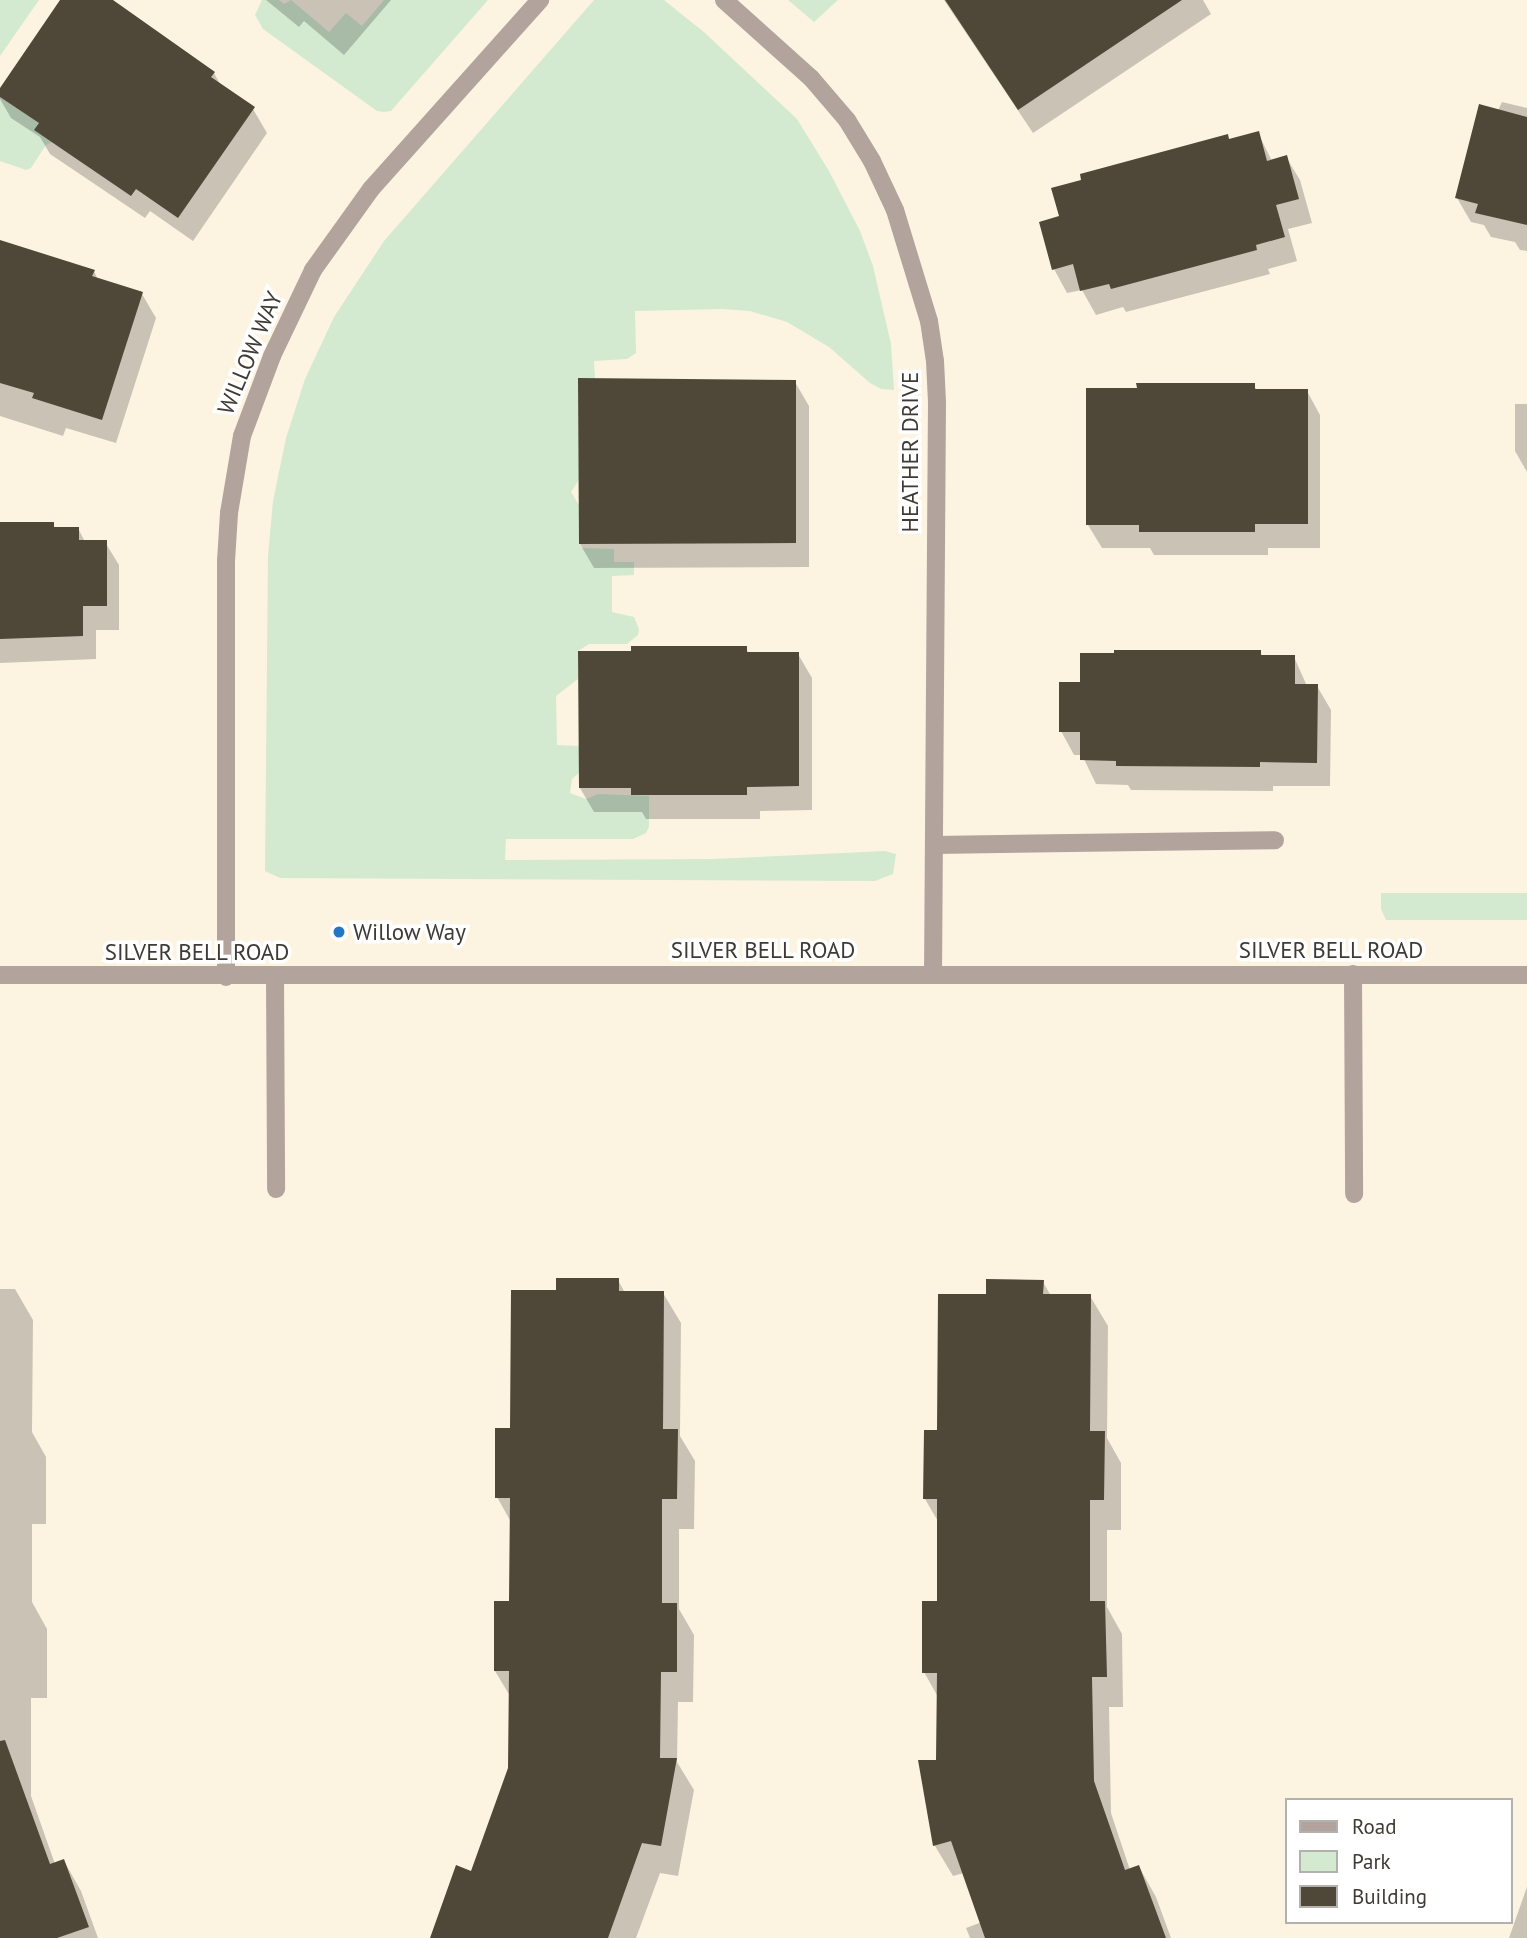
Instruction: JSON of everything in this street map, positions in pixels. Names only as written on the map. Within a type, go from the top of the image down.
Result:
[{"type":"street","name":"WILLOW WAY","points":[[226,977],[226,561],[229,513],[246,424],[289,317],[313,271],[371,189],[540,0]]},
{"type":"street","name":"HEATHER DRIVE","points":[[724,0],[811,78],[847,120],[872,161],[895,210],[929,321],[937,402],[933,974]]},
{"type":"street","points":[[934,845],[1275,840]]},
{"type":"street","points":[[1353,974],[1354,1194]]},
{"type":"street","name":"SILVER BELL ROAD","points":[[0,975],[1527,975]]},
{"type":"street","points":[[275,977],[276,1189]]},
{"type":"green space","points":[[0,0],[39,0],[0,56]]},
{"type":"green space","points":[[262,0],[279,0],[284,4],[291,0],[329,32],[346,13],[362,26],[384,0],[488,0],[391,111],[384,112],[377,111],[263,29],[255,15]]},
{"type":"green space","points":[[594,0],[664,0],[705,33],[797,119],[829,171],[860,231],[873,266],[891,344],[894,390],[881,389],[870,383],[829,347],[787,322],[750,311],[723,309],[635,311],[636,353],[627,359],[594,361],[595,378],[578,378],[579,480],[571,492],[579,505],[579,544],[582,548],[614,549],[614,562],[634,562],[634,575],[612,576],[612,612],[634,617],[639,629],[638,635],[627,644],[589,644],[578,651],[578,679],[556,696],[557,745],[579,746],[579,773],[572,779],[570,793],[586,799],[598,794],[649,796],[649,827],[646,833],[633,839],[506,839],[505,860],[713,859],[885,851],[896,854],[893,874],[875,881],[280,878],[265,871],[268,556],[273,501],[286,438],[305,379],[334,317],[384,241]]},
{"type":"green space","points":[[788,0],[838,0],[814,22]]},
{"type":"green space","points":[[0,97],[39,123],[34,130],[52,142],[46,145],[31,168],[26,170],[0,161]]},
{"type":"green space","points":[[1381,893],[1527,893],[1527,920],[1386,920],[1381,909]]},
{"type":"building","points":[[60,0],[113,0],[215,72],[211,77],[255,107],[178,218],[136,189],[131,196],[34,130],[39,123],[0,97],[0,88]]},
{"type":"building","points":[[945,0],[1182,0],[1018,110]]},
{"type":"building","points":[[1479,104],[1527,117],[1527,225],[1475,213],[1478,204],[1455,198]]},
{"type":"building","points":[[1259,131],[1267,161],[1287,155],[1299,199],[1276,205],[1285,237],[1256,245],[1257,250],[1111,289],[1109,284],[1080,291],[1073,264],[1052,270],[1039,222],[1059,216],[1051,188],[1081,180],[1080,174],[1228,134],[1229,139]]},
{"type":"building","points":[[0,240],[95,270],[92,276],[143,292],[102,420],[32,398],[34,393],[0,383]]},
{"type":"building","points":[[578,378],[796,380],[796,543],[579,544]]},
{"type":"building","points":[[1136,383],[1255,383],[1255,389],[1308,389],[1308,524],[1255,524],[1255,532],[1139,532],[1139,525],[1086,525],[1086,388],[1137,388]]},
{"type":"building","points":[[0,522],[54,522],[54,527],[79,527],[79,540],[107,540],[107,606],[83,606],[83,636],[0,639]]},
{"type":"building","points":[[631,646],[747,646],[747,652],[799,652],[799,786],[747,787],[747,795],[631,795],[631,788],[579,788],[578,651],[631,651]]},
{"type":"building","points":[[1114,650],[1261,650],[1261,655],[1295,655],[1295,684],[1318,684],[1317,763],[1260,762],[1260,767],[1116,766],[1116,761],[1080,760],[1080,732],[1059,732],[1059,682],[1080,682],[1080,653],[1114,653]]},
{"type":"building","points":[[556,1278],[619,1278],[619,1291],[664,1291],[663,1429],[678,1429],[677,1499],[662,1499],[662,1603],[677,1603],[677,1672],[661,1672],[660,1758],[677,1758],[661,1846],[642,1843],[608,1938],[430,1938],[456,1865],[471,1871],[508,1768],[509,1671],[494,1671],[494,1601],[509,1601],[510,1498],[495,1498],[495,1428],[510,1428],[511,1290],[556,1290]]},
{"type":"building","points":[[986,1279],[1044,1280],[1043,1294],[1091,1294],[1090,1431],[1105,1431],[1104,1500],[1090,1500],[1090,1601],[1105,1601],[1107,1677],[1092,1677],[1094,1781],[1125,1870],[1139,1865],[1166,1938],[985,1938],[951,1841],[933,1846],[918,1760],[936,1760],[937,1673],[922,1673],[922,1601],[937,1601],[937,1499],[923,1499],[924,1430],[937,1430],[938,1294],[986,1294]]},
{"type":"building","points":[[5,1740],[50,1864],[64,1859],[89,1927],[57,1938],[0,1938],[0,1741]]},
{"type":"place","name":"Willow Way","points":[[339,932]]}]
